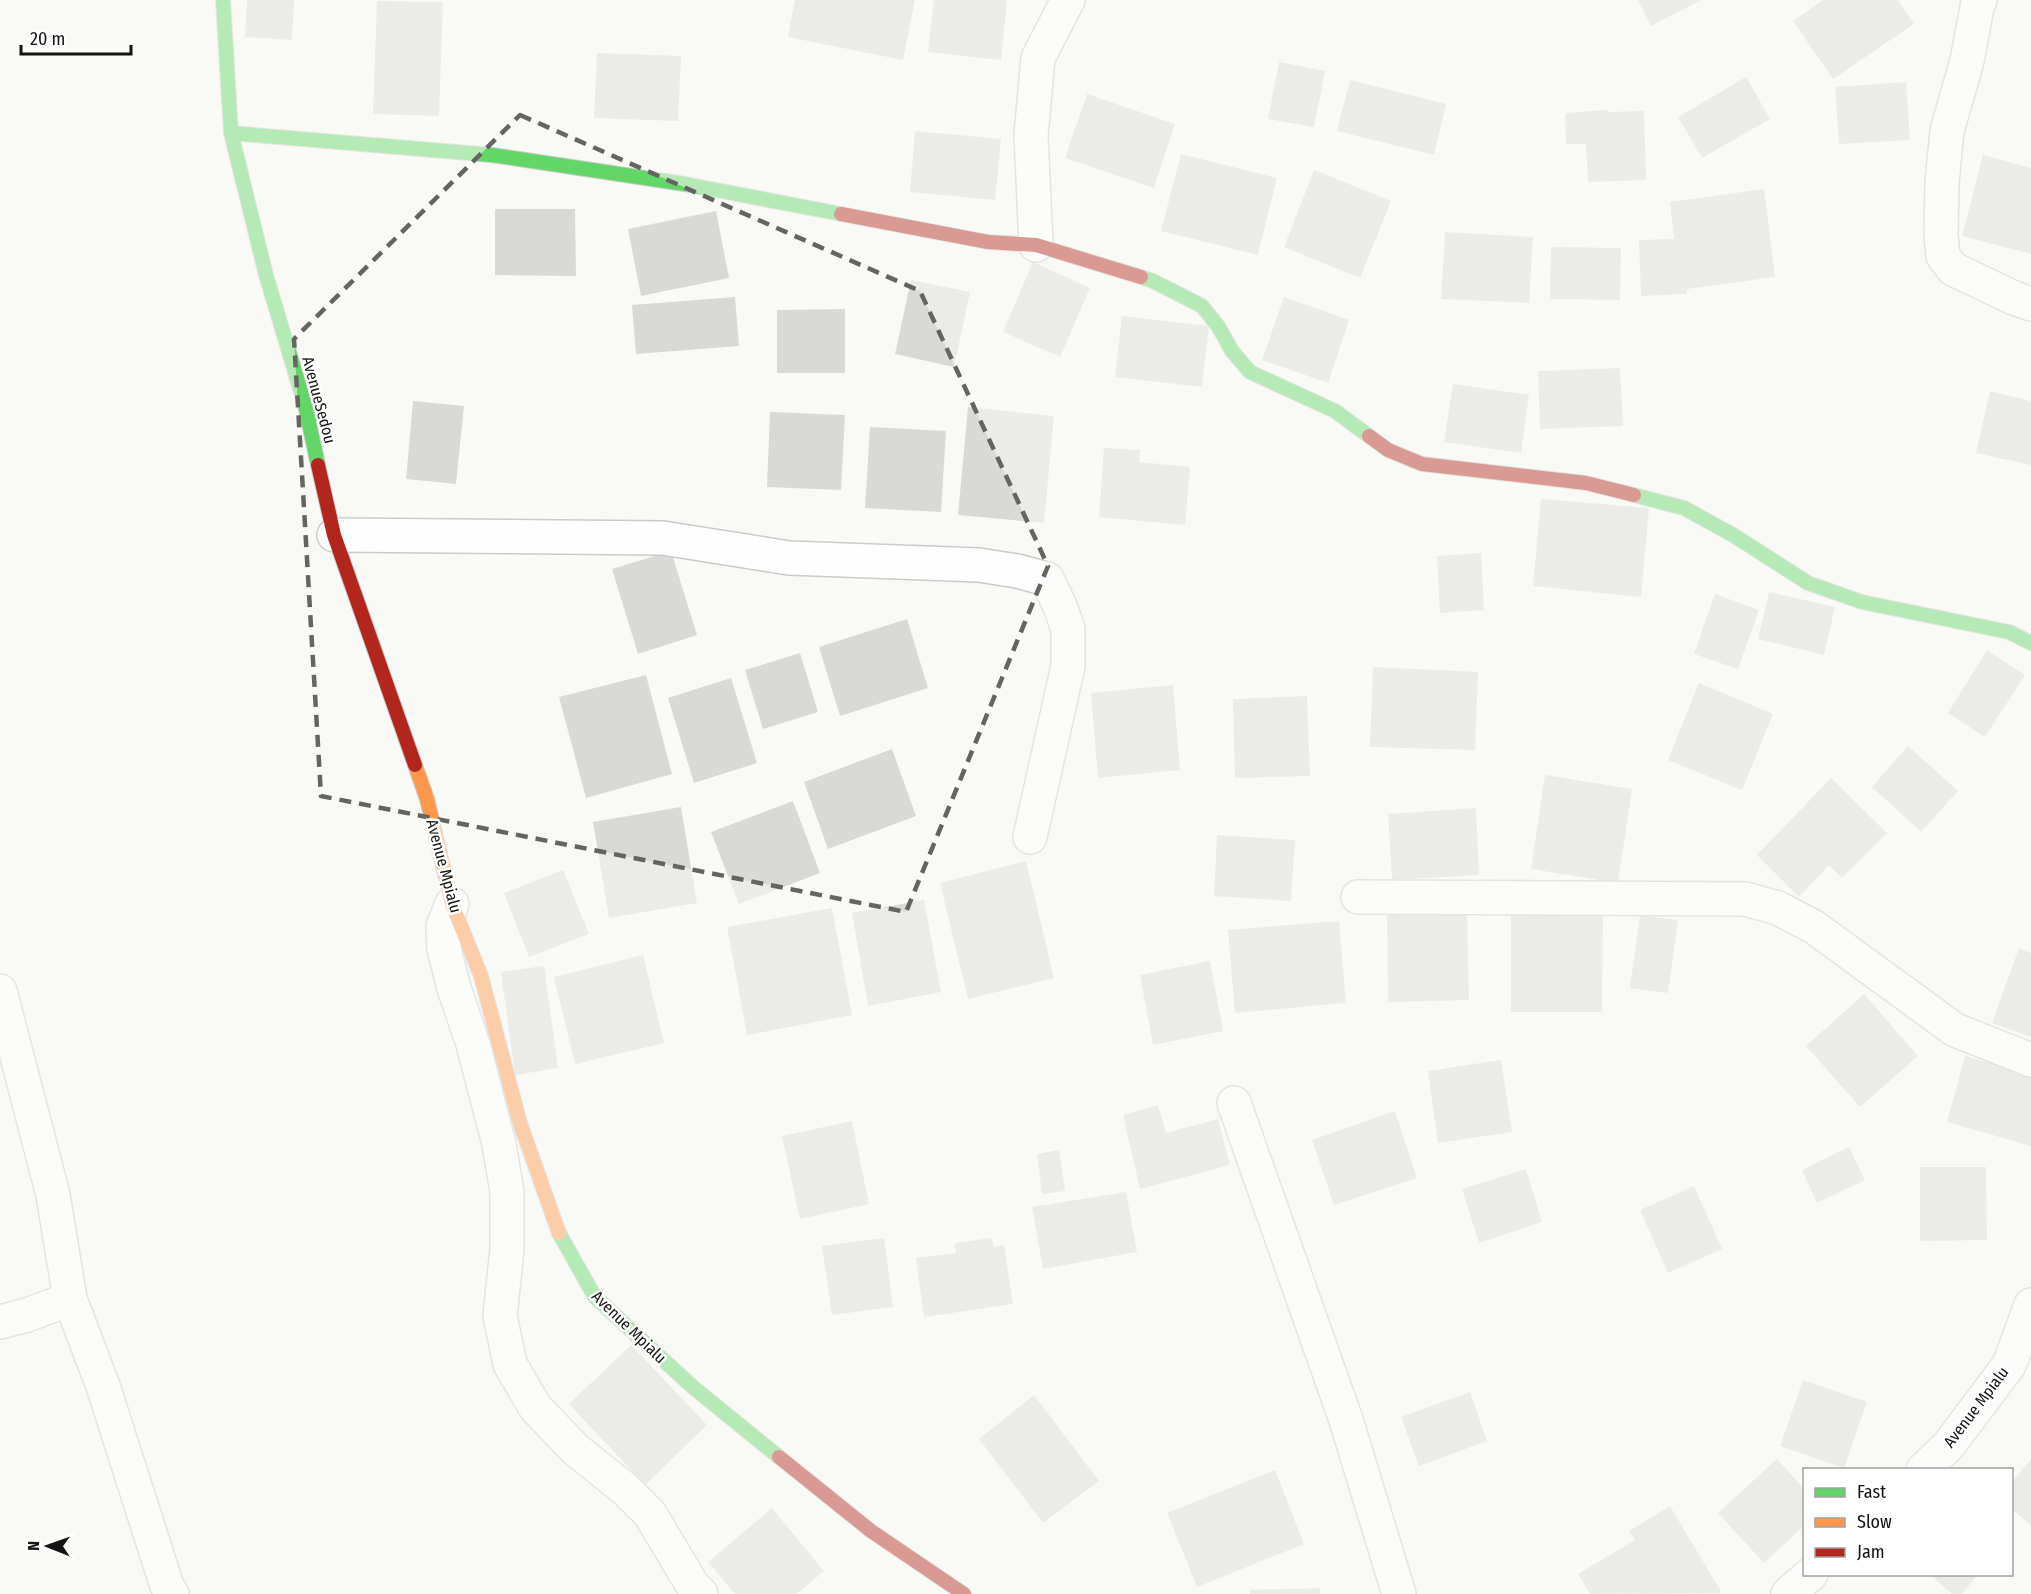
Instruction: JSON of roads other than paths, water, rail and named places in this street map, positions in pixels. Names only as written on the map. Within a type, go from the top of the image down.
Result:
[{"type":"street","name":"AvenueSedou","points":[[223,0],[231,133],[267,275],[306,409],[334,535],[427,799]]},
{"type":"street","points":[[1036,245],[1031,135],[1038,58],[1068,0]]},
{"type":"street","points":[[1980,0],[1967,61],[1947,130],[1942,183],[1943,256],[1953,269],[2031,304]]},
{"type":"street","points":[[231,133],[492,155],[685,184],[988,242],[1036,245],[1153,281],[1202,306],[1218,326],[1232,351],[1250,372],[1335,411],[1388,450],[1422,464],[1586,483],[1684,508],[1733,535],[1808,583],[1862,602],[2009,632],[2031,643]]},
{"type":"street","points":[[334,535],[663,538],[789,558],[979,565],[1047,579],[1068,629],[1068,666],[1030,837]]},
{"type":"street","name":"Avenue Mpialu","points":[[427,799],[452,904],[481,976],[520,1123],[556,1228],[595,1297],[694,1388],[871,1531],[964,1594]]},
{"type":"street","points":[[1358,897],[1745,899],[1778,908],[1814,927],[1955,1030],[2031,1060]]},
{"type":"street","points":[[452,904],[443,926],[444,949],[497,1133],[507,1192],[507,1249],[500,1316],[510,1364],[536,1407],[575,1449],[626,1489],[650,1514],[700,1594]]},
{"type":"street","points":[[0,990],[53,1195],[70,1299],[103,1386],[167,1586],[172,1594]]},
{"type":"street","points":[[1234,1103],[1346,1420],[1399,1594]]},
{"type":"street","points":[[0,1322],[70,1299]]},
{"type":"street","name":"Avenue Mpialu","points":[[1925,1468],[1948,1446],[2009,1365],[2031,1305]]},
{"type":"street","points":[[1788,1594],[1809,1576]]}]
